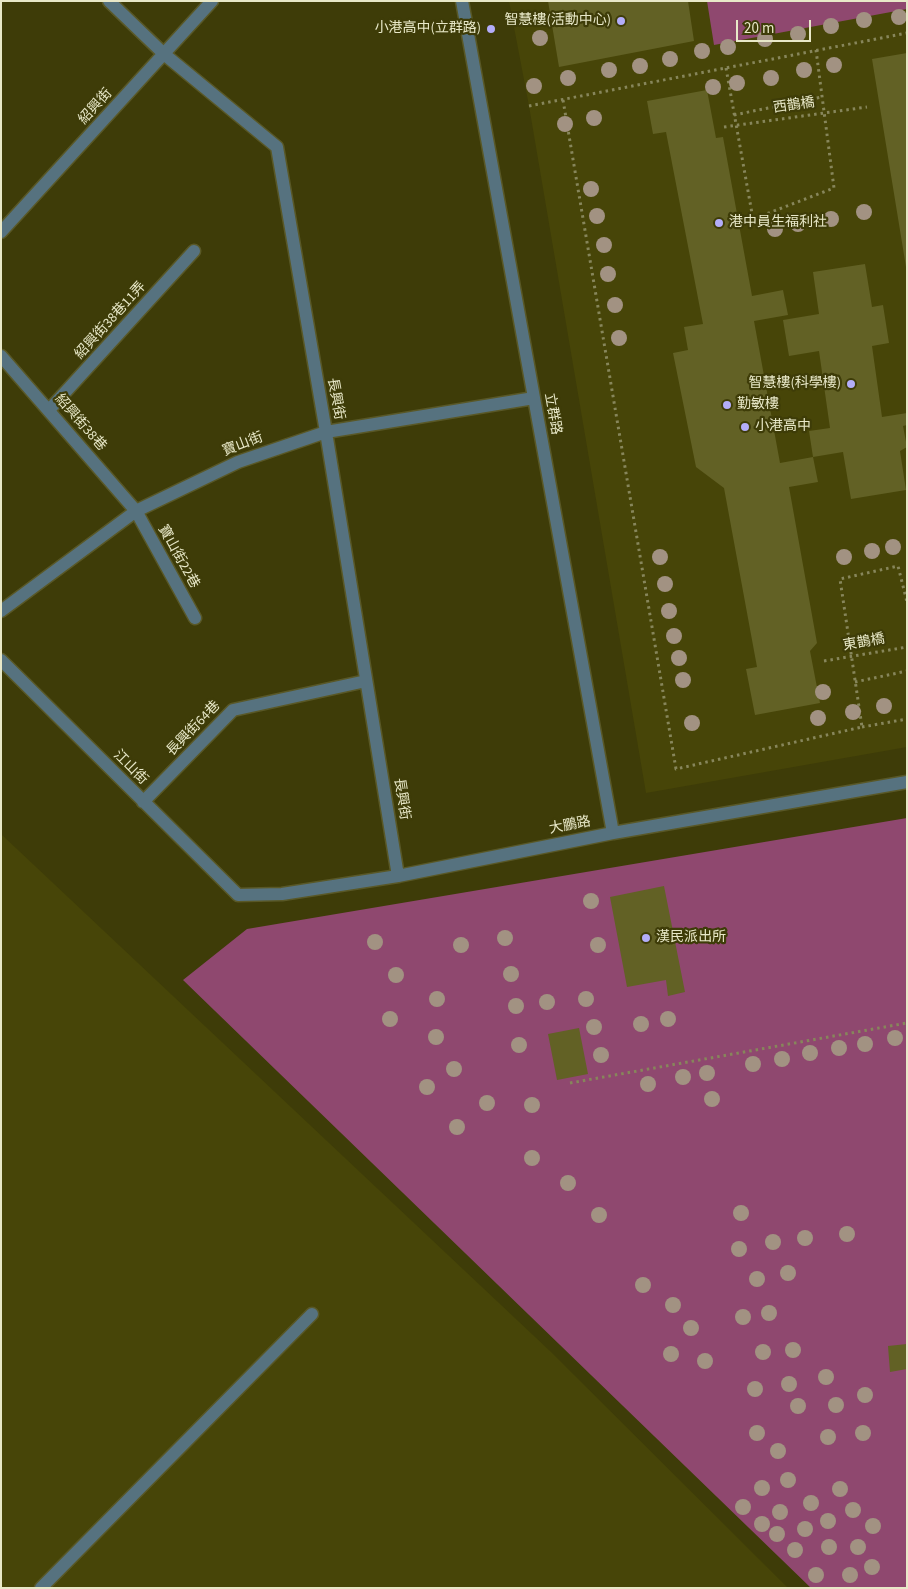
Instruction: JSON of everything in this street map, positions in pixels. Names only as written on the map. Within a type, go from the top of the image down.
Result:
[{"type":"street","name":"長興街","points":[[109,1],[164,54],[276,147],[326,432],[398,876]]},
{"type":"street","name":"紹興街","points":[[1,232],[212,1]]},
{"type":"street","name":"立群路","points":[[462,1],[612,833]]},
{"type":"street","name":"紹興街38巷11弄","points":[[49,410],[194,251]]},
{"type":"street","name":"紹興街38巷","points":[[1,356],[136,511]]},
{"type":"street","name":"寶山街","points":[[1,612],[136,511],[238,462],[326,432],[534,398]]},
{"type":"street","name":"寶山街22巷","points":[[136,511],[194,618]]},
{"type":"street","name":"江山街","points":[[1,660],[238,895]]},
{"type":"street","name":"長興街64巷","points":[[143,802],[233,710],[366,681]]},
{"type":"street","name":"大鵬路","points":[[238,895],[282,894],[398,876],[612,833],[907,782]]},
{"type":"street","points":[[41,1588],[312,1314]]},
{"type":"path","points":[[529,106],[907,33]]},
{"type":"path","points":[[726,68],[753,219],[834,188],[816,50]]},
{"type":"path","points":[[734,115],[822,97]]},
{"type":"path","points":[[563,100],[676,769],[907,718]]},
{"type":"path","name":"西鵲橋","points":[[724,127],[867,107]]},
{"type":"path","points":[[862,727],[840,579],[898,566],[907,602]]},
{"type":"path","name":"東鵲橋","points":[[824,661],[907,647]]},
{"type":"path","points":[[855,682],[907,671]]},
{"type":"path","points":[[570,1083],[907,1023]]},
{"type":"shaded area","name":"小港高中","points":[[509,1],[907,1],[907,747],[646,793],[529,106]]},
{"type":"shaded area","points":[[707,1],[907,1],[907,9],[714,45]]},
{"type":"shaded area","points":[[907,818],[907,1588],[811,1588],[183,980],[247,929]]},
{"type":"shaded area","points":[[1,834],[551,1352],[788,1588],[1,1588]]},
{"type":"building","name":"智慧樓(活動中心)","points":[[548,1],[688,1],[694,41],[559,67]]},
{"type":"building","points":[[907,53],[907,267],[906,267],[872,59]]},
{"type":"building","name":"勤敏樓","points":[[707,90],[716,138],[723,137],[752,296],[783,290],[788,315],[754,321],[780,463],[813,457],[818,482],[789,487],[817,643],[810,651],[820,703],[755,715],[746,669],[757,667],[724,488],[696,467],[673,353],[688,350],[684,327],[703,324],[666,132],[653,134],[647,101]]},
{"type":"building","name":"智慧樓(科學樓)","points":[[865,264],[872,307],[883,305],[889,343],[872,346],[882,417],[907,413],[907,425],[903,426],[907,447],[900,451],[906,490],[851,499],[843,452],[813,457],[809,431],[830,428],[819,351],[789,356],[783,320],[819,314],[813,272]]},
{"type":"building","name":"漢民派出所","points":[[664,886],[685,992],[668,996],[666,980],[627,987],[610,897]]},
{"type":"building","points":[[579,1028],[588,1074],[557,1080],[548,1034]]},
{"type":"building","points":[[907,1344],[907,1369],[890,1372],[888,1346]]},
{"type":"place","name":"智慧樓(活動中心)","points":[[621,21]]},
{"type":"place","name":"小港高中(立群路)","points":[[491,29]]},
{"type":"place","name":"港中員生福利社","points":[[719,223]]},
{"type":"place","name":"智慧樓(科學樓)","points":[[851,384]]},
{"type":"place","name":"勤敏樓","points":[[727,405]]},
{"type":"place","name":"小港高中","points":[[745,427]]},
{"type":"place","name":"漢民派出所","points":[[646,938]]}]
